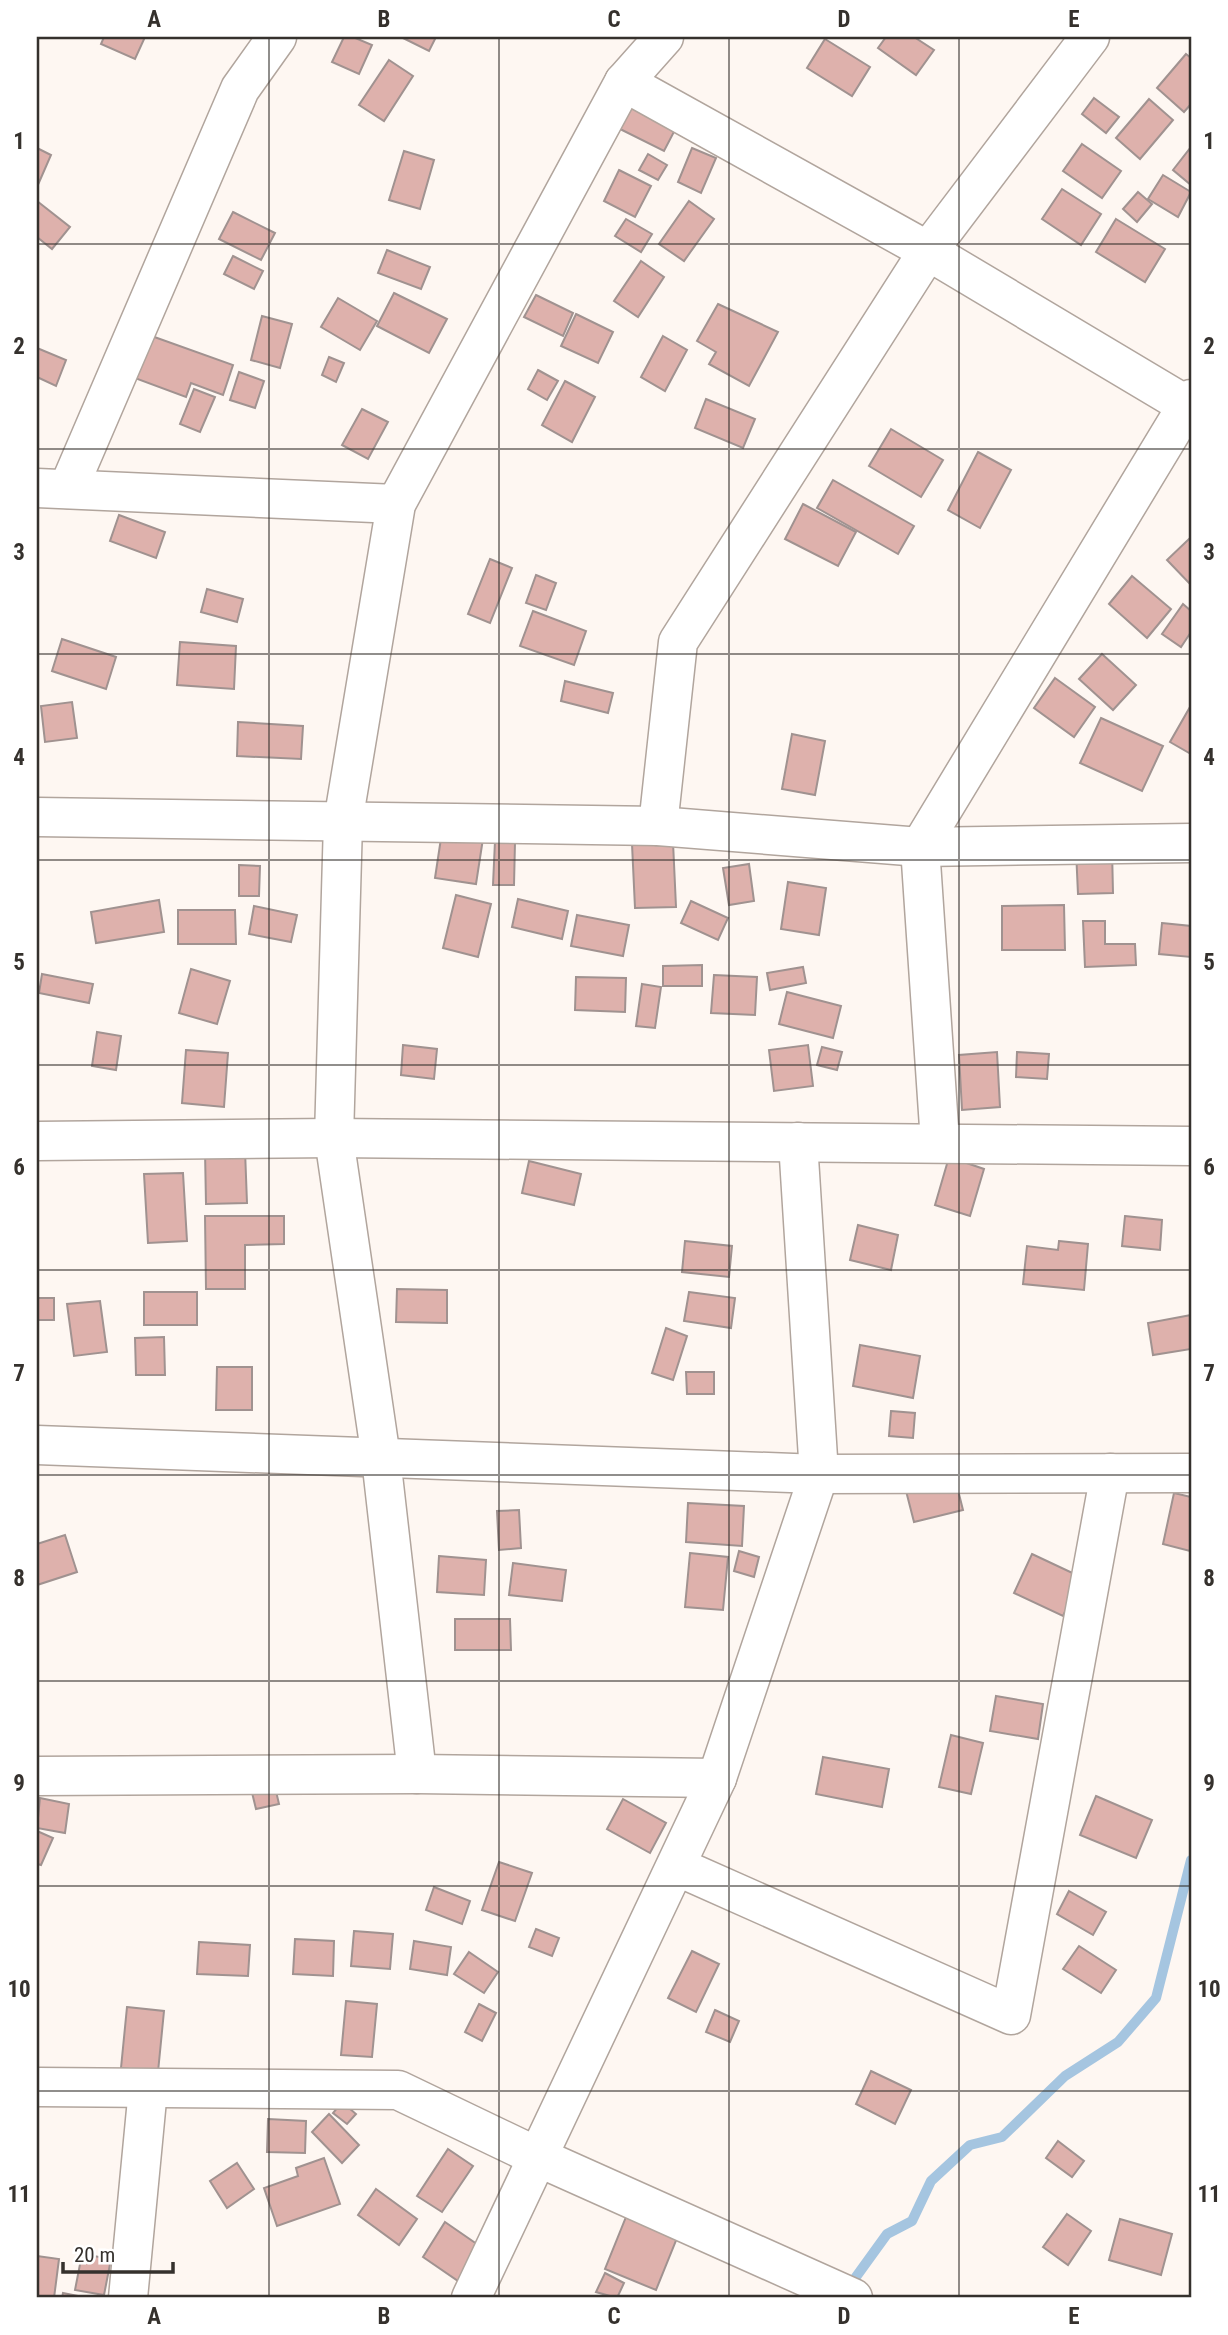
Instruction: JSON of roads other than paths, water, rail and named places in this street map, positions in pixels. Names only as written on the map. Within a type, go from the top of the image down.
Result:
[{"type":"street","points":[[277,37],[240,89],[52,489],[396,504]]},
{"type":"street","points":[[417,1774],[381,1458],[334,1138],[343,822],[396,504],[624,82],[664,37]]},
{"type":"street","points":[[658,826],[678,642],[928,251],[1090,37]]},
{"type":"street","points":[[624,82],[928,251],[1190,404],[920,846],[940,1142]]},
{"type":"street","points":[[37,817],[658,826],[920,846],[1191,843]]},
{"type":"street","points":[[37,1141],[334,1138],[1191,1146]]},
{"type":"street","points":[[471,2298],[540,2158],[717,1778],[819,1474],[798,1142]]},
{"type":"street","points":[[37,1445],[819,1474],[1191,1473]]},
{"type":"street","points":[[676,1866],[1011,2015],[1111,1473]]},
{"type":"street","points":[[37,1776],[417,1774],[717,1778]]},
{"type":"street","points":[[37,2087],[398,2090],[540,2158],[845,2294]]},
{"type":"street","points":[[128,2298],[148,2089]]},
{"type":"waterway","points":[[848,2288],[887,2234],[912,2221],[931,2181],[970,2145],[1002,2137],[1065,2076],[1118,2042],[1156,1998],[1191,1860]]}]
